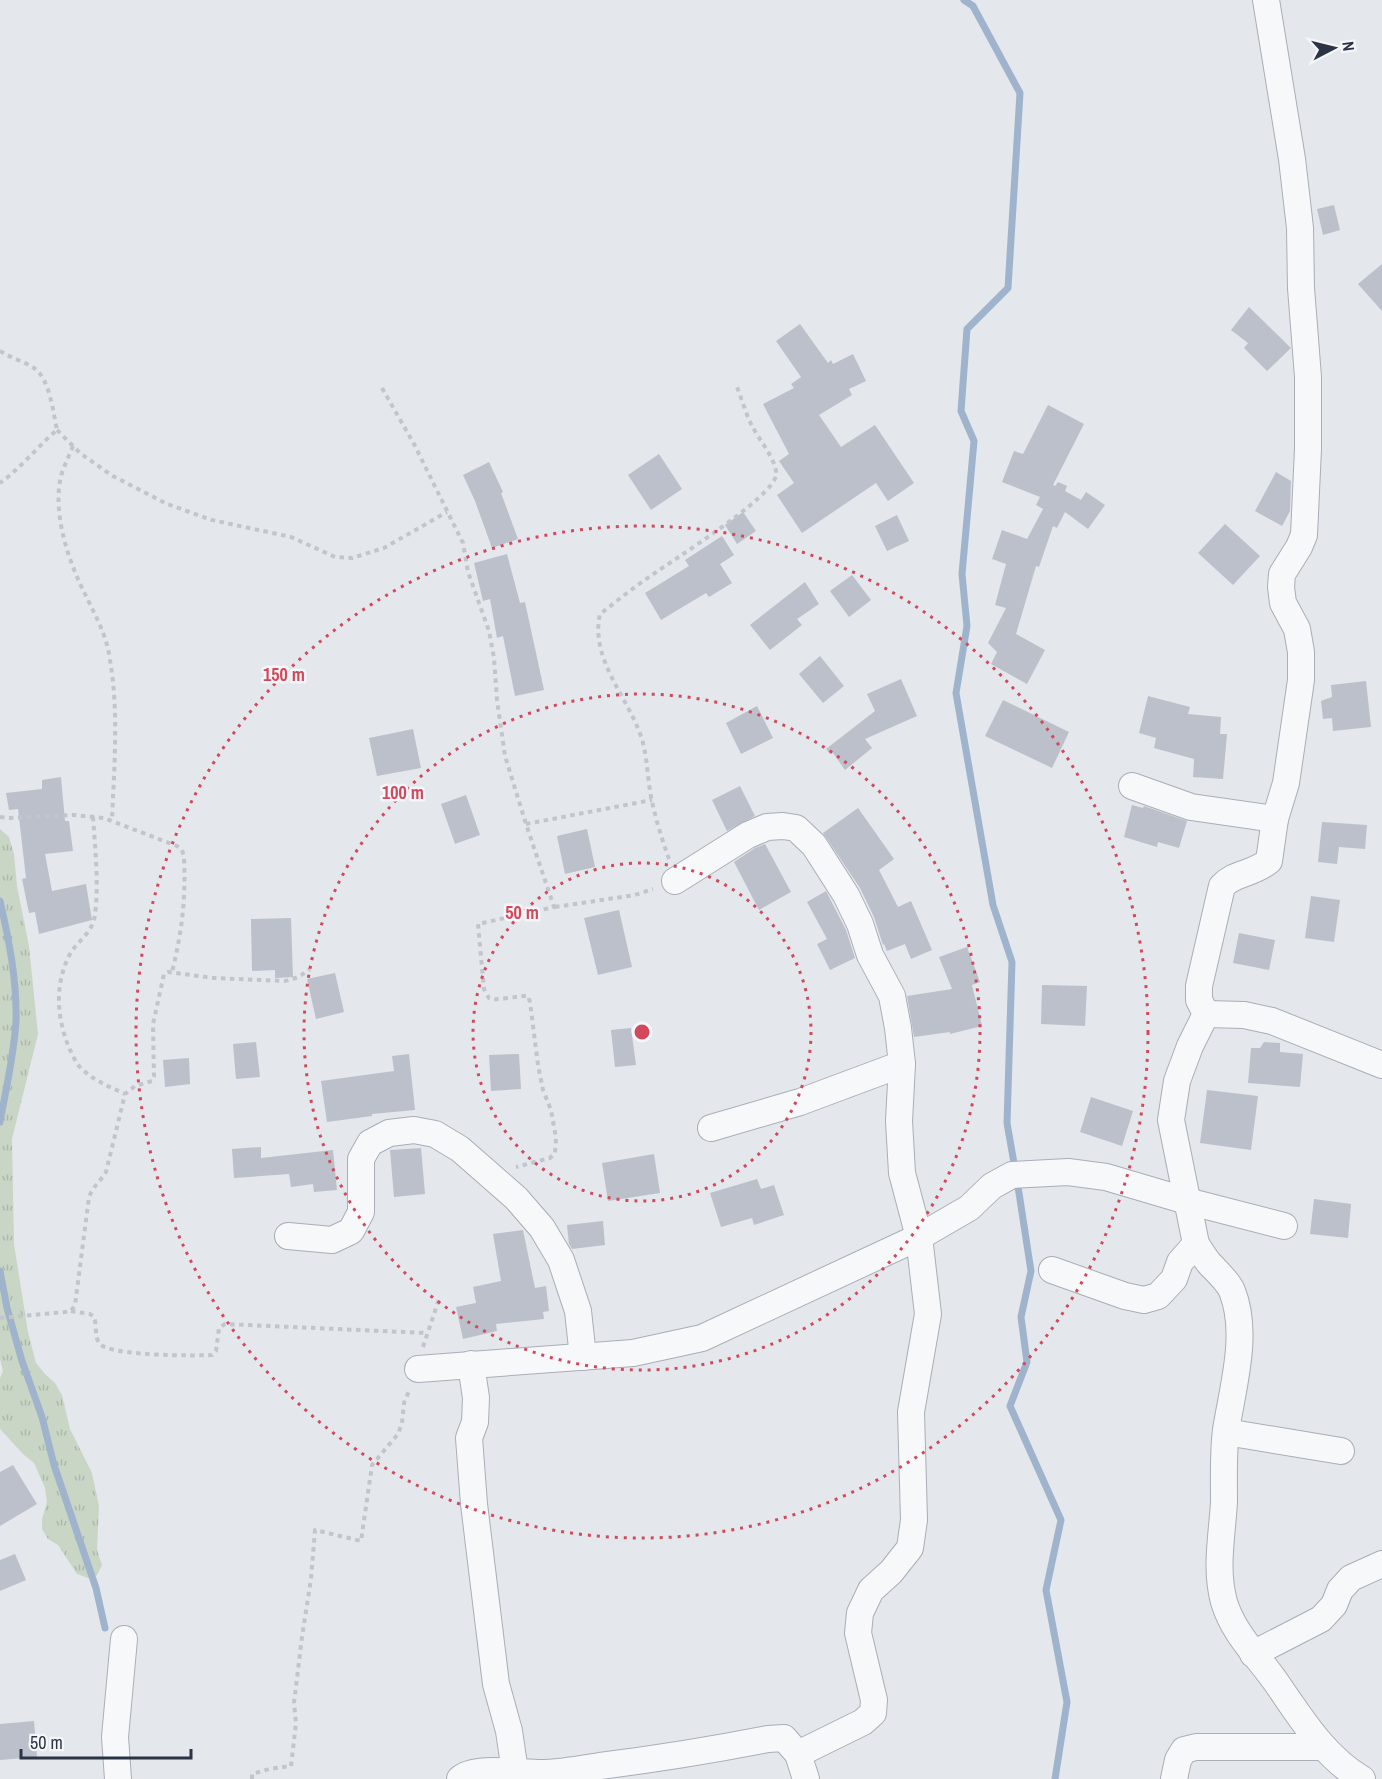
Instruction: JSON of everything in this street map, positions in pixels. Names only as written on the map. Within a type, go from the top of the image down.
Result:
[{"type":"street","points":[[1206,1014],[1199,1000],[1199,986],[1222,886],[1229,878],[1259,869],[1269,861],[1275,819],[1286,783],[1301,680],[1301,652],[1297,629],[1283,603],[1281,587],[1282,574],[1304,535],[1308,449],[1308,377],[1300,288],[1300,228],[1292,159],[1266,0]]},
{"type":"street","points":[[1132,786],[1191,807],[1275,819]]},
{"type":"street","points":[[675,881],[748,834],[766,827],[796,828],[814,844],[836,877],[860,924],[870,955],[892,996],[898,1028],[902,1064],[898,1121],[902,1173],[919,1237],[928,1314],[911,1412],[914,1520],[910,1548],[891,1572],[871,1590],[860,1613],[858,1633],[874,1700],[873,1713],[863,1722],[798,1754]]},
{"type":"street","points":[[1206,1014],[1244,1015],[1272,1021],[1382,1065]]},
{"type":"street","points":[[1206,1014],[1190,1046],[1177,1081],[1171,1120],[1196,1244],[1231,1289],[1239,1314],[1240,1337],[1226,1432],[1220,1585],[1231,1621],[1253,1654],[1268,1670],[1322,1747],[1362,1779]]},
{"type":"street","points":[[711,1128],[800,1102],[902,1064]]},
{"type":"street","points":[[288,1236],[333,1240],[351,1231],[361,1212],[361,1159],[370,1143],[389,1133],[414,1130],[435,1134],[460,1149],[489,1174],[516,1198],[542,1228],[561,1260],[578,1311],[583,1357]]},
{"type":"street","points":[[418,1369],[633,1353],[702,1338],[919,1237],[969,1208],[992,1186],[1012,1175],[1068,1172],[1106,1177],[1284,1226]]},
{"type":"street","points":[[1052,1270],[1125,1296],[1143,1300],[1158,1296],[1174,1279],[1180,1262],[1196,1244]]},
{"type":"street","points":[[471,1364],[476,1398],[475,1422],[468,1438],[474,1504],[496,1684],[509,1731],[515,1772]]},
{"type":"street","points":[[1226,1432],[1341,1451]]},
{"type":"street","points":[[1253,1654],[1321,1619],[1334,1605],[1340,1590],[1351,1578],[1382,1564]]},
{"type":"street","points":[[118,1779],[115,1737],[124,1639]]},
{"type":"street","points":[[460,1779],[466,1774],[544,1773],[648,1760],[784,1738],[798,1754],[806,1779]]},
{"type":"street","points":[[1174,1779],[1178,1760],[1184,1750],[1196,1747],[1322,1747]]},
{"type":"path","points":[[0,351],[34,368],[43,376],[57,430],[80,453],[111,474],[167,504],[212,520],[291,537],[335,557],[352,558],[384,548],[447,512]]},
{"type":"path","points":[[489,1174],[550,1158],[555,1153],[556,1138],[551,1110],[539,1074],[528,996],[492,999],[488,997],[484,989],[478,924],[554,907],[635,895],[675,881],[651,800],[644,746],[601,650],[598,625],[600,614],[650,576],[701,542],[765,493],[775,482],[777,473],[774,464],[751,424],[737,387]]},
{"type":"path","points":[[382,388],[414,444],[463,543],[468,572],[489,631],[506,756],[554,907]]},
{"type":"path","points":[[0,483],[14,473],[57,430]]},
{"type":"path","points":[[73,446],[61,476],[58,503],[74,571],[100,623],[110,658],[114,690],[112,821]]},
{"type":"path","points":[[526,824],[651,800]]},
{"type":"path","points":[[0,817],[74,815],[93,817],[112,821],[182,850],[185,878],[184,909],[180,940],[172,972]]},
{"type":"path","points":[[93,817],[95,914],[86,936],[70,954],[61,978],[58,1005],[63,1033],[77,1064],[94,1080],[126,1094]]},
{"type":"path","points":[[71,1311],[76,1298],[89,1197],[93,1186],[101,1181],[106,1172],[126,1094],[135,1086],[152,1081],[154,1076],[153,1024],[164,974],[172,972],[214,978],[284,981],[301,976],[310,969]]},
{"type":"path","points":[[252,1779],[252,1774],[291,1766],[296,1723],[294,1703],[315,1530],[361,1541],[372,1465],[398,1434],[402,1423],[404,1403],[418,1369],[439,1299]]},
{"type":"path","points":[[1,1319],[71,1311],[90,1314],[94,1317],[100,1345],[108,1349],[134,1353],[212,1355],[216,1351],[219,1328],[225,1324],[427,1333]]},
{"type":"green space","points":[[0,829],[9,837],[14,854],[17,886],[29,946],[38,1034],[12,1139],[14,1244],[28,1332],[36,1363],[55,1383],[62,1395],[70,1429],[92,1473],[99,1506],[97,1550],[102,1565],[97,1575],[91,1579],[77,1574],[58,1545],[48,1539],[42,1529],[42,1519],[47,1502],[45,1488],[34,1463],[0,1429],[0,1378],[3,1371],[0,1359]]},
{"type":"building","points":[[1334,205],[1340,230],[1323,235],[1317,209]]},
{"type":"building","points":[[1382,264],[1382,311],[1358,284]]},
{"type":"building","points":[[1249,307],[1291,348],[1267,371],[1244,348],[1248,343],[1231,330]]},
{"type":"building","points":[[800,324],[828,363],[831,360],[833,364],[853,354],[866,381],[849,389],[852,395],[819,415],[841,447],[875,425],[914,483],[888,501],[876,483],[802,533],[777,495],[794,483],[779,461],[789,454],[763,404],[794,388],[791,384],[801,377],[776,341]]},
{"type":"building","points":[[1048,405],[1084,424],[1053,485],[1055,486],[1058,482],[1067,486],[1065,491],[1081,500],[1086,492],[1105,505],[1088,529],[1065,512],[1057,528],[1053,526],[1039,567],[1036,566],[1016,634],[1045,650],[1027,684],[991,664],[997,652],[988,643],[1006,608],[995,605],[1006,564],[992,559],[1002,530],[1027,539],[1043,509],[1036,505],[1040,497],[1002,482],[1014,451],[1023,454]]},
{"type":"building","points":[[659,454],[682,489],[651,510],[628,475]]},
{"type":"building","points":[[489,462],[503,492],[501,493],[518,539],[492,548],[463,475]]},
{"type":"building","points":[[1276,472],[1291,481],[1290,511],[1282,526],[1255,511]]},
{"type":"building","points":[[743,512],[756,531],[737,544],[725,525]]},
{"type":"building","points":[[897,515],[909,541],[887,551],[875,526]]},
{"type":"building","points":[[1225,524],[1260,556],[1233,585],[1198,553]]},
{"type":"building","points":[[722,536],[734,555],[720,564],[732,583],[709,597],[706,593],[661,620],[645,593],[689,566],[685,560]]},
{"type":"building","points":[[507,554],[520,603],[525,602],[544,690],[515,696],[503,636],[497,638],[490,599],[483,601],[474,563]]},
{"type":"building","points":[[852,575],[871,600],[849,617],[830,591]]},
{"type":"building","points":[[805,582],[819,604],[797,619],[802,625],[770,650],[750,625]]},
{"type":"building","points":[[820,656],[844,686],[823,703],[799,674]]},
{"type":"building","points":[[901,679],[917,716],[865,739],[872,748],[845,770],[833,753],[830,754],[826,749],[875,711],[867,694]]},
{"type":"building","points":[[1366,681],[1371,727],[1333,731],[1332,718],[1323,719],[1321,701],[1332,697],[1331,685]]},
{"type":"building","points":[[1148,696],[1190,707],[1188,714],[1221,717],[1220,734],[1227,734],[1223,779],[1193,777],[1194,759],[1154,748],[1156,738],[1139,733]]},
{"type":"building","points":[[1003,700],[1069,732],[1052,768],[985,736]]},
{"type":"building","points":[[757,706],[773,738],[741,754],[726,723]]},
{"type":"building","points":[[413,729],[421,768],[377,776],[369,738]]},
{"type":"building","points":[[61,777],[65,821],[69,821],[73,851],[45,854],[52,891],[86,884],[92,920],[39,934],[35,912],[29,913],[22,879],[26,878],[18,809],[9,810],[6,793],[42,789],[42,780]]},
{"type":"building","points":[[740,786],[755,816],[727,831],[712,800]]},
{"type":"building","points":[[466,795],[480,835],[455,844],[441,804]]},
{"type":"building","points":[[1132,805],[1143,808],[1144,806],[1187,821],[1179,848],[1158,842],[1157,847],[1124,837]]},
{"type":"building","points":[[858,808],[894,859],[879,870],[898,907],[911,901],[932,950],[911,959],[905,944],[887,951],[860,888],[823,833]]},
{"type":"building","points":[[1322,822],[1367,825],[1365,849],[1339,847],[1337,864],[1318,862]]},
{"type":"building","points":[[587,829],[595,867],[565,874],[557,836]]},
{"type":"building","points":[[765,844],[791,892],[759,910],[734,862]]},
{"type":"building","points":[[826,891],[846,930],[855,958],[830,970],[817,944],[827,939],[807,902]]},
{"type":"building","points":[[1311,896],[1340,900],[1334,942],[1305,938]]},
{"type":"building","points":[[619,910],[632,967],[598,975],[584,918]]},
{"type":"building","points":[[291,918],[293,977],[275,978],[275,970],[252,971],[251,919]]},
{"type":"building","points":[[1239,933],[1275,940],[1269,970],[1233,963]]},
{"type":"building","points":[[967,947],[980,982],[972,985],[982,1026],[950,1034],[950,1032],[914,1037],[907,996],[952,989],[939,957]]},
{"type":"building","points":[[335,973],[344,1012],[316,1019],[307,979]]},
{"type":"building","points":[[1042,985],[1087,986],[1085,1026],[1041,1024]]},
{"type":"building","points":[[631,1028],[636,1065],[615,1067],[611,1030]]},
{"type":"building","points":[[256,1042],[260,1077],[236,1079],[233,1044]]},
{"type":"building","points":[[1264,1042],[1280,1043],[1280,1052],[1303,1054],[1300,1087],[1248,1083],[1251,1048],[1260,1048]]},
{"type":"building","points":[[409,1054],[415,1110],[372,1114],[372,1116],[327,1122],[321,1081],[394,1071],[392,1056]]},
{"type":"building","points":[[519,1054],[521,1089],[491,1091],[489,1055]]},
{"type":"building","points":[[189,1058],[190,1084],[165,1087],[163,1060]]},
{"type":"building","points":[[1207,1090],[1258,1096],[1251,1150],[1200,1143]]},
{"type":"building","points":[[1091,1097],[1133,1111],[1122,1146],[1080,1132]]},
{"type":"building","points":[[261,1147],[261,1158],[333,1150],[337,1190],[314,1192],[313,1184],[291,1187],[289,1174],[234,1178],[232,1149]]},
{"type":"building","points":[[421,1148],[425,1194],[394,1197],[390,1150]]},
{"type":"building","points":[[654,1154],[660,1193],[608,1201],[602,1163]]},
{"type":"building","points":[[757,1179],[761,1189],[774,1185],[784,1215],[754,1225],[752,1218],[721,1227],[710,1193]]},
{"type":"building","points":[[1314,1199],[1351,1204],[1348,1238],[1310,1234]]},
{"type":"building","points":[[603,1221],[605,1245],[572,1249],[569,1244],[567,1225]]},
{"type":"building","points":[[523,1230],[535,1288],[546,1286],[549,1311],[543,1312],[544,1319],[496,1324],[497,1331],[463,1339],[456,1307],[476,1303],[473,1287],[501,1281],[493,1234]]},
{"type":"building","points":[[13,1465],[37,1504],[0,1526],[0,1472]]},
{"type":"building","points":[[15,1554],[26,1580],[0,1591],[0,1560]]},
{"type":"building","points":[[34,1721],[37,1757],[0,1760],[0,1724]]},
{"type":"waterway","points":[[964,0],[973,6],[1020,93],[1008,288],[967,329],[961,411],[974,441],[962,574],[967,626],[956,693],[993,905],[1012,962],[1007,1123],[1015,1169]]},
{"type":"waterway","points":[[0,901],[12,960],[16,1021],[12,1059],[0,1122]]},
{"type":"waterway","points":[[1017,1180],[1031,1271],[1021,1317],[1027,1362],[1010,1406],[1061,1520],[1046,1590],[1067,1702],[1055,1779]]},
{"type":"waterway","points":[[0,1271],[7,1308],[22,1361],[42,1417],[54,1465],[96,1588],[105,1628]]}]
